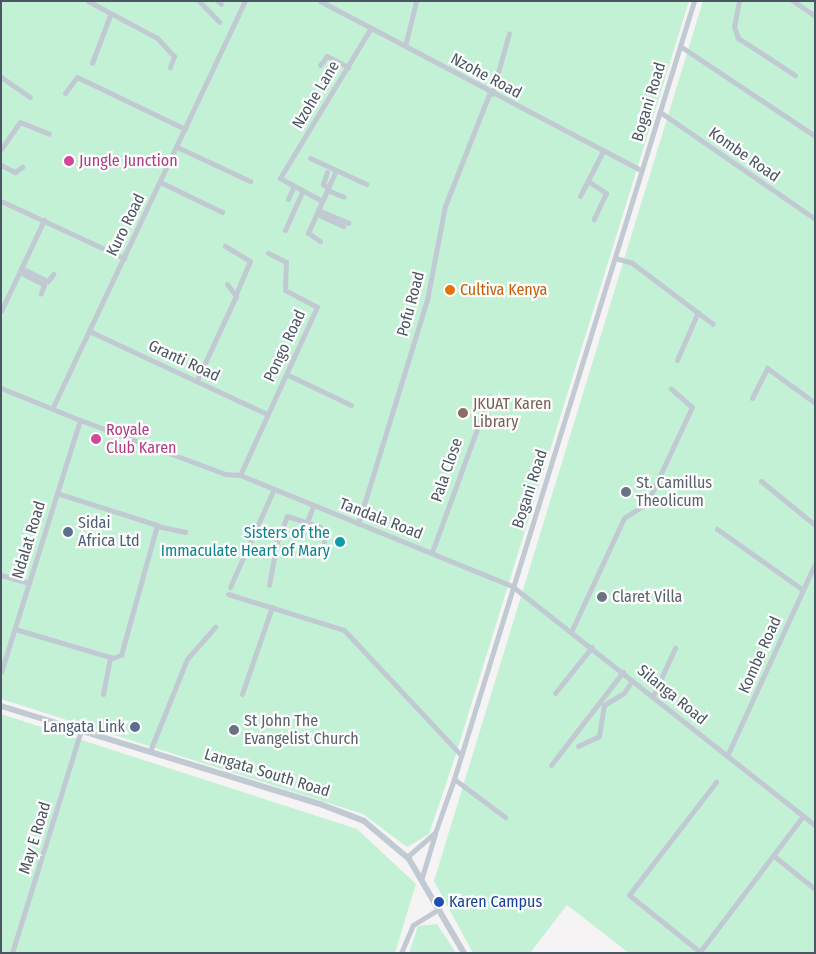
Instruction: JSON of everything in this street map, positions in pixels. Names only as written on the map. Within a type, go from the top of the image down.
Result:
[{"type":"street","points":[[88,1],[110,15],[157,38],[174,56],[170,67]]},
{"type":"street","points":[[200,1],[219,22]]},
{"type":"street","name":"Kuro Road","points":[[52,409],[245,1]]},
{"type":"street","name":"Nzohe Road","points":[[320,1],[491,93],[641,170]]},
{"type":"street","name":"Bogani Road","points":[[422,877],[454,779],[694,1]]},
{"type":"street","points":[[740,1],[734,26],[738,38],[795,75]]},
{"type":"street","points":[[793,1],[815,16]]},
{"type":"street","points":[[405,46],[416,2]]},
{"type":"street","points":[[92,63],[110,15]]},
{"type":"street","name":"Nzohe Lane","points":[[293,188],[281,182],[282,174],[371,28]]},
{"type":"street","name":"Pofu Road","points":[[358,524],[426,300],[445,206],[491,93],[509,33]]},
{"type":"street","points":[[680,46],[815,136]]},
{"type":"street","points":[[320,65],[327,56],[348,67]]},
{"type":"street","points":[[1,77],[30,97]]},
{"type":"street","points":[[65,93],[76,77],[185,129]]},
{"type":"street","name":"Kombe Road","points":[[660,112],[815,219]]},
{"type":"street","points":[[1,149],[20,122],[49,134]]},
{"type":"street","points":[[177,147],[250,181]]},
{"type":"street","points":[[580,196],[603,151]]},
{"type":"street","points":[[310,158],[366,184]]},
{"type":"street","points":[[1,165],[15,172],[22,167]]},
{"type":"street","points":[[320,241],[308,235],[336,170]]},
{"type":"street","points":[[327,172],[322,184],[344,197]]},
{"type":"street","points":[[588,181],[606,193],[594,219]]},
{"type":"street","points":[[160,182],[222,212]]},
{"type":"street","points":[[288,199],[293,188],[322,201]]},
{"type":"street","points":[[285,230],[302,192]]},
{"type":"street","points":[[1,201],[124,258]]},
{"type":"street","points":[[317,212],[346,225]]},
{"type":"street","points":[[1,311],[44,220]]},
{"type":"street","points":[[196,380],[250,262],[225,246]]},
{"type":"street","name":"Pongo Road","points":[[240,475],[317,307],[285,290],[286,262],[268,253]]},
{"type":"street","points":[[615,258],[632,263],[713,324]]},
{"type":"street","points":[[20,270],[48,281],[53,274]]},
{"type":"street","points":[[20,270],[44,285],[41,293]]},
{"type":"street","points":[[227,284],[236,293]]},
{"type":"street","points":[[677,360],[698,312]]},
{"type":"street","name":"Granti Road","points":[[89,331],[267,414]]},
{"type":"street","points":[[752,398],[767,368],[815,403]]},
{"type":"street","points":[[286,374],[351,405]]},
{"type":"street","points":[[1,388],[52,409]]},
{"type":"street","points":[[571,632],[625,516],[647,503],[692,407],[671,389]]},
{"type":"street","name":"Pala Close","points":[[432,552],[489,396]]},
{"type":"street","name":"Tandala Road","points":[[52,409],[228,475],[240,475],[273,491],[432,552],[512,586]]},
{"type":"street","name":"Ndalat Road","points":[[1,672],[58,493],[78,419]]},
{"type":"street","points":[[762,481],[815,524]]},
{"type":"street","points":[[230,587],[273,491]]},
{"type":"street","points":[[58,493],[157,526],[185,532]]},
{"type":"street","points":[[302,535],[313,506]]},
{"type":"street","points":[[269,585],[277,540],[287,516],[320,527],[324,542]]},
{"type":"street","points":[[15,629],[110,657],[121,655],[135,612],[157,526]]},
{"type":"street","points":[[717,529],[803,590]]},
{"type":"street","name":"Kombe Road","points":[[727,756],[815,564]]},
{"type":"street","points":[[1,575],[29,583]]},
{"type":"street","name":"Silanga Road","points":[[512,586],[592,647],[815,825]]},
{"type":"street","points":[[228,594],[347,633],[461,756]]},
{"type":"street","points":[[242,694],[272,607]]},
{"type":"street","points":[[150,751],[187,659],[215,627]]},
{"type":"street","points":[[555,694],[592,647]]},
{"type":"street","points":[[653,696],[675,648]]},
{"type":"street","points":[[102,694],[110,657]]},
{"type":"street","points":[[551,765],[623,672]]},
{"type":"street","points":[[578,746],[599,736],[604,705],[624,692],[632,680]]},
{"type":"street","name":"Langata South Road","points":[[1,706],[343,812],[381,832],[407,857],[422,877],[464,953]]},
{"type":"street","name":"May E Road","points":[[12,953],[81,730]]},
{"type":"street","points":[[454,779],[505,817]]},
{"type":"street","points":[[716,782],[629,898],[699,952],[803,816]]},
{"type":"street","points":[[407,857],[435,833]]},
{"type":"street","points":[[774,856],[815,889]]},
{"type":"street","points":[[400,953],[413,925],[439,910]]},
{"type":"green space","points":[[1,1],[689,1],[455,757],[429,834],[407,847],[363,814],[1,699]]},
{"type":"green space","points":[[703,1],[815,1],[815,953],[629,953],[567,905],[530,953],[473,953],[434,881]]},
{"type":"green space","points":[[1,714],[357,829],[416,884],[395,953],[1,953]]},
{"type":"green space","points":[[437,924],[456,953],[409,953],[418,926]]},
{"type":"place","name":"Jungle Junction","points":[[69,161]]},
{"type":"place","name":"Cultiva Kenya","points":[[450,290]]},
{"type":"place","name":"JKUAT Karen Library","points":[[463,413]]},
{"type":"place","name":"Royale Club Karen","points":[[96,439]]},
{"type":"place","name":"St. Camillus Theolicum","points":[[626,492]]},
{"type":"place","name":"Sidai Africa Ltd","points":[[68,532]]},
{"type":"place","name":"Sisters of the Immaculate Heart of Mary","points":[[340,542]]},
{"type":"place","name":"Claret Villa","points":[[602,597]]},
{"type":"place","name":"Langata Link","points":[[135,727]]},
{"type":"place","name":"St John The Evangelist Church","points":[[234,730]]},
{"type":"place","name":"Karen Campus","points":[[439,902]]}]
